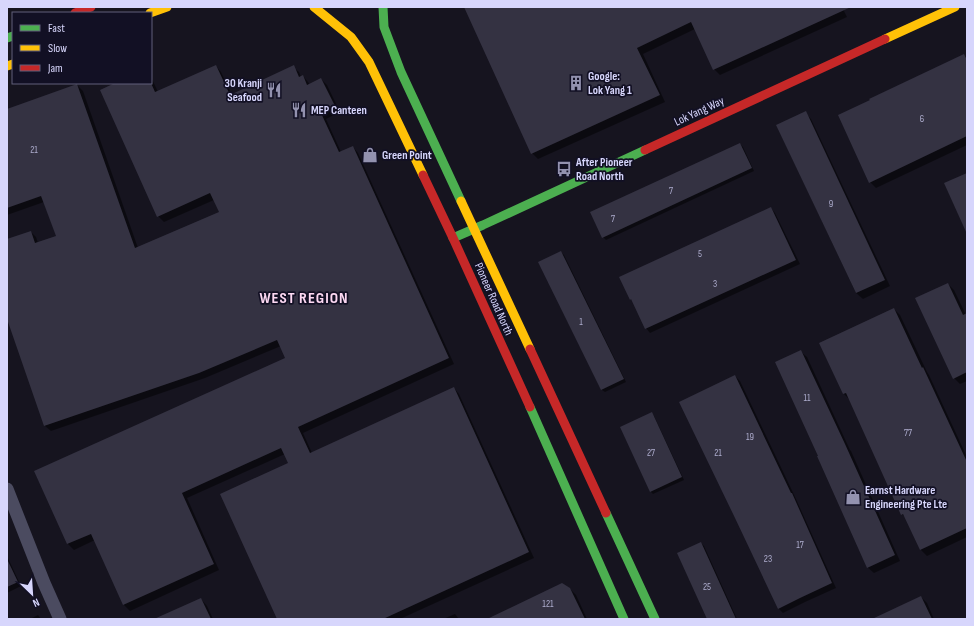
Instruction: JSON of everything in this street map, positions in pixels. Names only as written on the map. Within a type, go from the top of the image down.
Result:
[{"type":"main road","points":[[78,12],[91,7]]},
{"type":"main road","points":[[152,12],[167,7]]},
{"type":"main road","name":"Pioneer Road North","points":[[314,7],[351,37],[369,62],[453,238],[551,453],[624,619]]},
{"type":"main road","name":"Pioneer Road North","points":[[383,7],[384,28],[401,72],[655,619]]},
{"type":"main road","name":"Lok Yang Way","points":[[453,238],[956,7]]},
{"type":"street","points":[[7,489],[44,583],[60,619]]},
{"type":"building","name":"Google: Lok Yang 1","points":[[464,7],[851,7],[713,70],[691,22],[637,48],[660,95],[531,154]]},
{"type":"building","points":[[964,54],[967,60],[967,136],[869,183],[838,115]]},
{"type":"building","points":[[216,65],[230,95],[294,65],[299,77],[303,75],[307,85],[321,78],[335,106],[321,113],[339,152],[353,146],[449,358],[298,427],[310,453],[454,387],[529,552],[383,619],[277,619],[220,494],[288,463],[281,448],[182,493],[214,564],[123,605],[91,534],[67,544],[34,471],[285,358],[277,340],[199,373],[44,426],[7,319],[7,239],[31,231],[35,243],[56,236],[41,196],[7,208],[7,109],[77,84],[135,248],[219,212],[210,193],[157,217],[100,90],[113,84],[151,84],[155,92]]},
{"type":"building","points":[[806,111],[885,280],[856,293],[776,125]]},
{"type":"building","points":[[740,143],[752,168],[602,238],[590,212]]},
{"type":"building","points":[[967,173],[967,234],[944,183]]},
{"type":"building","points":[[771,207],[796,260],[645,329],[619,277]]},
{"type":"building","points":[[561,251],[624,379],[601,390],[538,262]]},
{"type":"building","points":[[948,283],[963,315],[967,313],[967,372],[953,379],[915,298]]},
{"type":"building","points":[[894,308],[967,462],[967,528],[920,550],[903,514],[901,515],[846,393],[843,394],[819,343]]},
{"type":"building","points":[[801,350],[895,555],[867,568],[775,362]]},
{"type":"building","points":[[735,375],[792,493],[832,583],[778,609],[679,402]]},
{"type":"building","points":[[652,412],[682,477],[650,492],[620,427]]},
{"type":"building","points":[[701,542],[736,619],[707,619],[677,553]]},
{"type":"building","points":[[7,559],[18,582],[7,587]]},
{"type":"building","points":[[562,583],[570,588],[585,619],[487,619]]},
{"type":"building","points":[[921,596],[932,619],[872,619]]},
{"type":"building","points":[[201,598],[211,619],[154,619]]},
{"type":"traffic: fast","points":[[383,7],[384,27],[401,72],[461,201]]},
{"type":"traffic: fast","points":[[7,38],[12,36]]},
{"type":"traffic: fast","points":[[453,238],[645,150]]},
{"type":"traffic: fast","points":[[530,407],[624,619]]},
{"type":"traffic: fast","points":[[606,513],[655,619]]},
{"type":"traffic: slow","points":[[152,12],[167,7]]},
{"type":"traffic: slow","points":[[314,7],[351,37],[369,62],[423,175]]},
{"type":"traffic: slow","points":[[885,39],[955,7]]},
{"type":"traffic: slow","points":[[7,66],[12,64]]},
{"type":"traffic: slow","points":[[461,201],[530,349]]},
{"type":"traffic: jam","points":[[78,12],[91,7]]},
{"type":"traffic: jam","points":[[645,150],[885,39]]},
{"type":"traffic: jam","points":[[423,175],[530,407]]},
{"type":"traffic: jam","points":[[530,349],[606,513]]},
{"type":"place","name":"Google: Lok Yang 1","points":[[576,83]]},
{"type":"place","name":"30 Kranji Seafood","points":[[274,90]]},
{"type":"place","name":"MEP Canteen","points":[[299,110]]},
{"type":"place","name":"Green Point","points":[[370,155]]},
{"type":"place","name":"After Pioneer Road North","points":[[564,169]]},
{"type":"place","name":"Earnst Hardware Engineering Pte Lte","points":[[853,497]]},
{"type":"district","name":"WEST REGION","points":[[304,297]]}]
